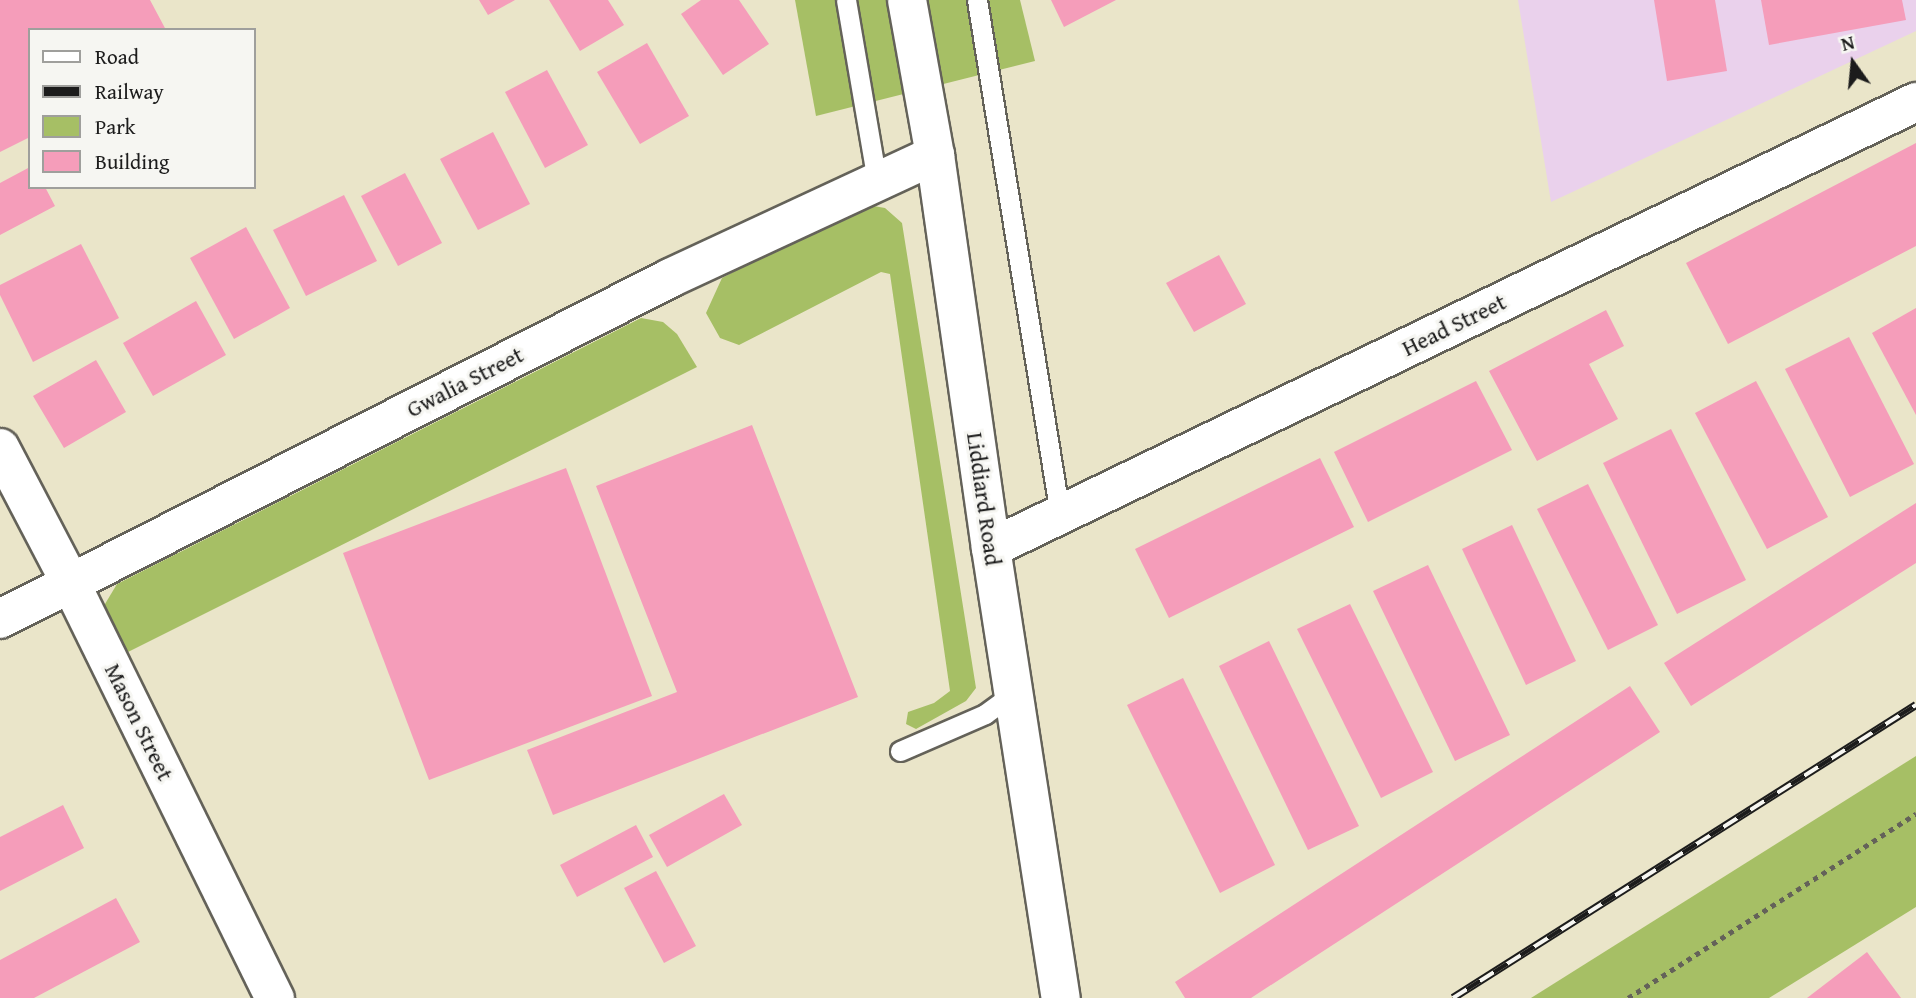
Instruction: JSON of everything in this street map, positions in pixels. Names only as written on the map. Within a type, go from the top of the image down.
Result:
[{"type":"street","name":"Liddiard Road","points":[[907,0],[935,155],[991,548],[1060,998]]},
{"type":"street","name":"Head Street","points":[[991,548],[1916,102]]},
{"type":"street","name":"Gwalia Street","points":[[0,619],[670,278],[935,155]]},
{"type":"street","name":"Mason Street","points":[[0,448],[71,584],[275,998]]},
{"type":"lane","points":[[846,0],[877,182]]},
{"type":"lane","points":[[977,0],[1060,515]]},
{"type":"lane","points":[[900,751],[985,714],[1013,694]]},
{"type":"path","points":[[1628,998],[1916,814]]},
{"type":"shaded area","points":[[1518,0],[1916,0],[1916,31],[1551,202]]},
{"type":"green space","points":[[795,0],[1020,0],[1035,61],[816,116]]},
{"type":"green space","points":[[862,204],[885,208],[902,223],[976,688],[966,701],[916,729],[906,724],[908,712],[934,703],[950,691],[890,274],[881,272],[739,345],[720,338],[706,313],[722,278]]},
{"type":"green space","points":[[641,318],[663,322],[677,334],[697,367],[112,660],[103,615],[105,604],[117,584]]},
{"type":"green space","points":[[1916,756],[1916,907],[1769,998],[1531,998]]},
{"type":"building","points":[[0,0],[150,0],[165,28],[28,28],[28,138],[0,152]]},
{"type":"building","points":[[479,0],[515,0],[488,15]]},
{"type":"building","points":[[549,0],[608,0],[624,25],[580,51]]},
{"type":"building","points":[[701,0],[739,0],[769,44],[723,75],[681,14]]},
{"type":"building","points":[[1051,0],[1116,0],[1064,27]]},
{"type":"building","points":[[1654,0],[1715,0],[1727,71],[1667,81]]},
{"type":"building","points":[[1761,0],[1902,0],[1906,20],[1769,45]]},
{"type":"building","points":[[647,43],[689,116],[640,144],[597,72]]},
{"type":"building","points":[[547,70],[588,145],[545,168],[505,92]]},
{"type":"building","points":[[493,132],[530,204],[478,230],[440,159]]},
{"type":"building","points":[[1916,143],[1916,246],[1728,344],[1686,263]]},
{"type":"building","points":[[28,168],[28,189],[46,189],[55,206],[0,235],[0,183]]},
{"type":"building","points":[[405,173],[442,243],[398,266],[361,196]]},
{"type":"building","points":[[344,195],[377,261],[306,296],[273,230]]},
{"type":"building","points":[[246,227],[290,308],[234,339],[190,258]]},
{"type":"building","points":[[81,244],[119,318],[33,362],[0,295],[0,285]]},
{"type":"building","points":[[1219,255],[1246,304],[1194,332],[1166,283]]},
{"type":"building","points":[[196,301],[226,355],[153,396],[123,343]]},
{"type":"building","points":[[1916,308],[1916,415],[1872,333]]},
{"type":"building","points":[[1606,310],[1624,346],[1589,364],[1618,419],[1537,461],[1489,371]]},
{"type":"building","points":[[1849,337],[1914,464],[1850,497],[1785,369]]},
{"type":"building","points":[[96,360],[126,412],[64,448],[33,396]]},
{"type":"building","points":[[1476,381],[1512,450],[1368,522],[1334,452]]},
{"type":"building","points":[[1756,381],[1828,517],[1767,549],[1695,413]]},
{"type":"building","points":[[752,425],[858,697],[553,815],[527,750],[677,692],[596,486]]},
{"type":"building","points":[[1671,429],[1746,580],[1677,614],[1603,463]]},
{"type":"building","points":[[1320,458],[1354,527],[1169,618],[1135,549]]},
{"type":"building","points":[[566,468],[652,696],[429,780],[343,553]]},
{"type":"building","points":[[1588,484],[1658,625],[1608,650],[1537,509]]},
{"type":"building","points":[[1916,503],[1916,563],[1691,706],[1664,663]]},
{"type":"building","points":[[1512,525],[1576,661],[1526,685],[1462,549]]},
{"type":"building","points":[[1428,565],[1510,735],[1455,761],[1373,591]]},
{"type":"building","points":[[1350,604],[1433,772],[1381,798],[1297,629]]},
{"type":"building","points":[[1269,641],[1359,826],[1308,850],[1219,666]]},
{"type":"building","points":[[1183,678],[1275,865],[1220,893],[1127,705]]},
{"type":"building","points":[[1630,686],[1660,732],[1251,998],[1185,998],[1175,982]]},
{"type":"building","points":[[724,794],[742,825],[667,867],[649,835]]},
{"type":"building","points":[[63,805],[84,848],[0,891],[0,837]]},
{"type":"building","points":[[636,825],[653,857],[577,897],[560,865]]},
{"type":"building","points":[[656,871],[696,946],[664,963],[624,888]]},
{"type":"building","points":[[116,898],[140,942],[34,998],[0,998],[0,960]]},
{"type":"building","points":[[1867,952],[1901,998],[1807,998]]},
{"type":"railway","points":[[1453,998],[1916,705]]}]
